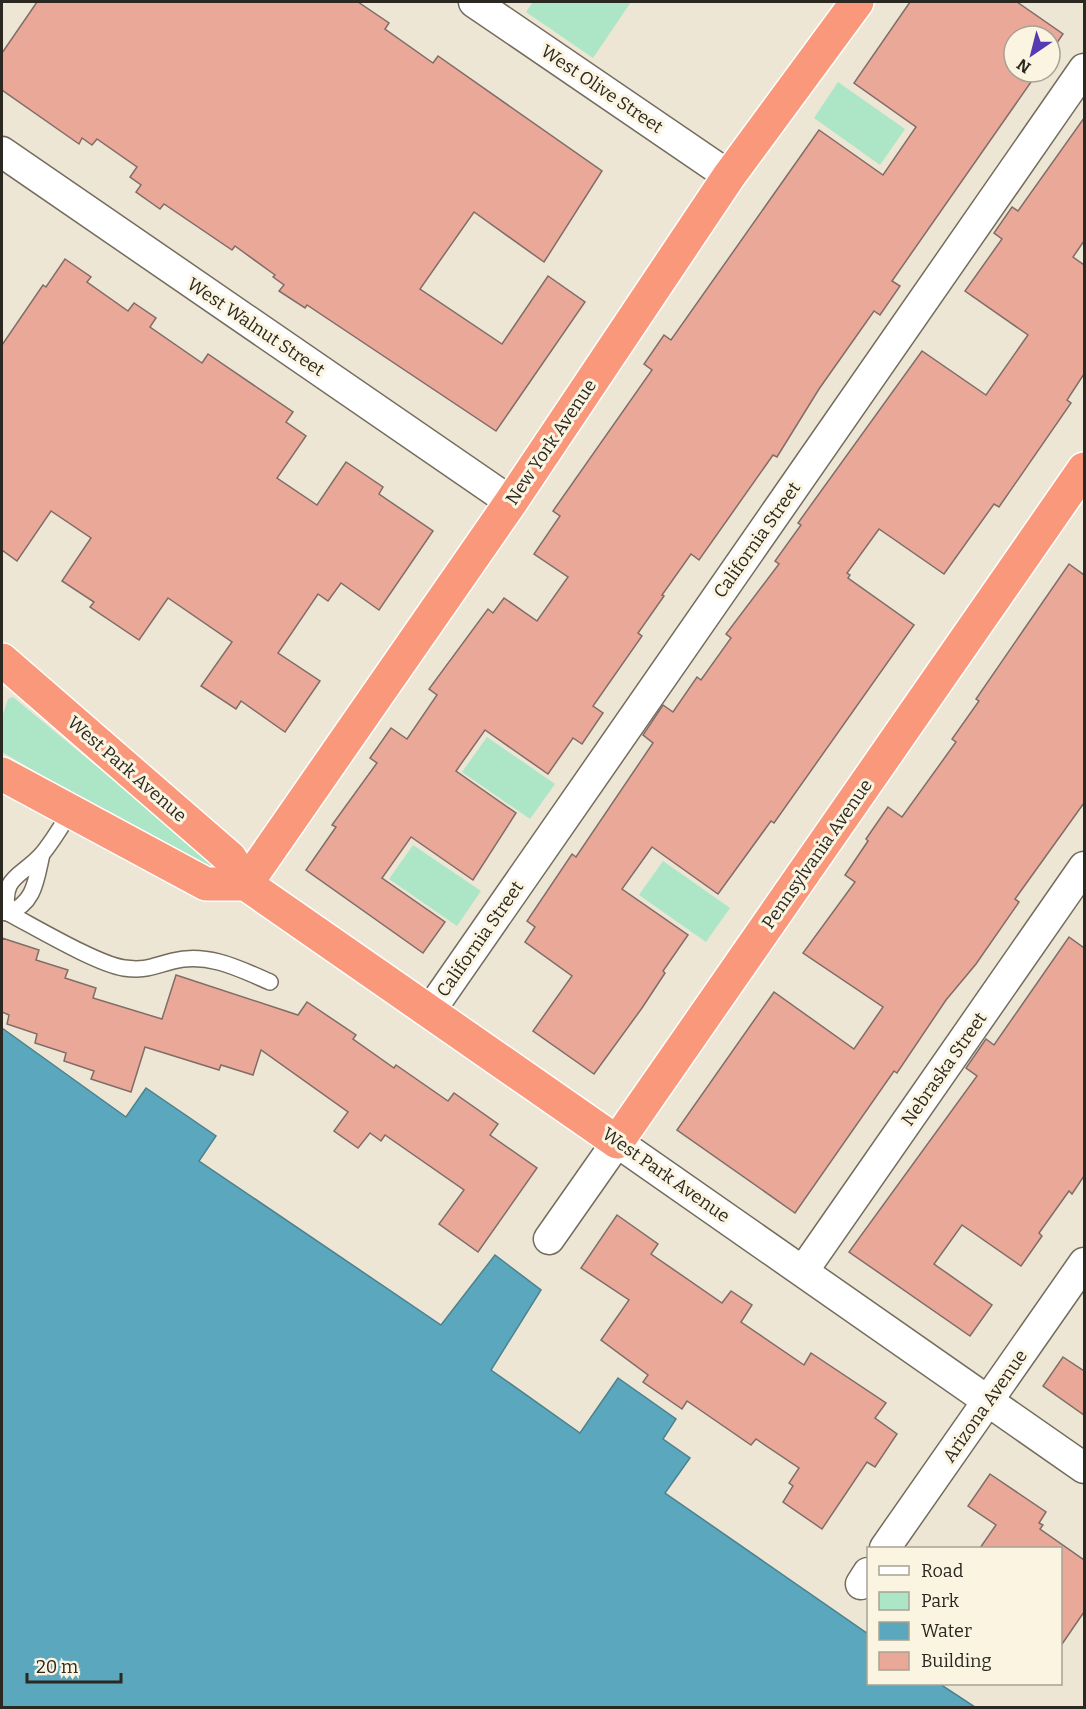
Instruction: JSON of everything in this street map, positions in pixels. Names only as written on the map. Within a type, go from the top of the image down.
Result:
[{"type":"highway","name":"New York Avenue","points":[[246,884],[511,502],[729,176],[857,2]]},
{"type":"highway","name":"Pennsylvania Avenue","points":[[617,1142],[1084,469]]},
{"type":"highway","name":"West Park Avenue","points":[[2,660],[230,858],[246,884],[617,1142]]},
{"type":"highway","points":[[2,774],[206,884],[246,884]]},
{"type":"street","name":"West Olive Street","points":[[474,2],[729,176]]},
{"type":"street","name":"California Street","points":[[430,1011],[1084,69]]},
{"type":"street","name":"West Walnut Street","points":[[2,152],[511,502]]},
{"type":"street","name":"Nebraska Street","points":[[803,1271],[1084,867]]},
{"type":"street","name":"Pennsylvania Avenue","points":[[549,1239],[617,1142]]},
{"type":"street","name":"West Park Avenue","points":[[617,1142],[1084,1468]]},
{"type":"street","name":"Arizona Avenue","points":[[886,1547],[1084,1263]]},
{"type":"lane","points":[[5,913],[4,897],[10,881],[42,854],[71,812]]},
{"type":"lane","points":[[5,913],[19,909],[34,893],[42,854]]},
{"type":"lane","points":[[5,913],[122,968],[150,970],[173,961],[209,959],[231,965],[270,982]]},
{"type":"green space","points":[[533,2],[631,2],[593,58],[526,12]]},
{"type":"green space","points":[[838,82],[905,129],[880,165],[814,118]]},
{"type":"green space","points":[[13,697],[218,867],[209,874],[2,752],[2,717],[8,699]]},
{"type":"green space","points":[[487,737],[555,784],[530,819],[462,772]]},
{"type":"green space","points":[[413,845],[481,891],[457,926],[389,879]]},
{"type":"green space","points":[[663,861],[730,908],[706,942],[639,895]]},
{"type":"water","points":[[2,1028],[126,1117],[146,1088],[216,1136],[199,1161],[441,1325],[495,1255],[541,1290],[491,1370],[580,1433],[618,1378],[676,1419],[663,1439],[690,1458],[665,1493],[867,1633],[867,1685],[942,1685],[975,1707],[2,1707]]},
{"type":"building","points":[[37,2],[358,2],[389,23],[385,29],[433,63],[438,56],[602,171],[544,262],[474,212],[420,289],[502,344],[548,276],[585,302],[496,431],[307,305],[305,308],[279,291],[284,285],[273,277],[275,275],[235,246],[232,250],[164,204],[160,209],[136,192],[141,185],[130,177],[137,167],[97,139],[92,145],[82,138],[79,144],[2,90],[2,53]]},
{"type":"building","points":[[910,2],[1017,2],[1049,24],[1002,24],[1002,84],[1030,84],[892,281],[900,286],[880,315],[874,311],[819,389],[777,457],[773,455],[699,560],[691,554],[662,595],[664,596],[638,633],[642,636],[593,706],[603,713],[582,744],[573,738],[548,774],[485,730],[456,771],[516,813],[473,880],[411,837],[382,878],[445,922],[423,953],[306,870],[336,827],[332,825],[377,763],[370,758],[391,728],[407,739],[437,695],[429,689],[488,609],[493,613],[504,598],[537,621],[568,577],[534,554],[560,516],[553,511],[652,370],[644,364],[664,335],[671,340],[819,130],[883,175],[916,127],[854,83]]},
{"type":"building","points":[[1084,118],[1084,241],[1073,257],[1084,265],[1084,374],[1067,400],[1071,403],[999,507],[994,504],[944,574],[879,529],[847,573],[850,575],[848,578],[914,625],[774,823],[771,821],[718,894],[652,847],[622,889],[688,935],[663,971],[665,973],[642,1008],[594,1074],[533,1031],[572,976],[525,942],[535,927],[527,921],[572,854],[576,857],[653,743],[643,735],[663,705],[673,712],[697,677],[701,680],[731,638],[726,634],[779,564],[775,561],[801,525],[798,523],[922,351],[986,395],[1028,335],[965,291],[1002,239],[994,233],[1012,207],[1018,211]]},
{"type":"building","points":[[65,259],[91,277],[87,282],[128,311],[134,303],[156,318],[150,327],[202,363],[208,354],[293,412],[286,422],[306,436],[277,478],[317,505],[346,462],[383,487],[379,494],[433,531],[379,610],[341,583],[328,601],[318,594],[278,653],[320,681],[285,732],[241,701],[236,709],[201,686],[232,642],[168,598],[139,640],[90,607],[94,602],[62,581],[91,538],[51,511],[17,561],[2,550],[2,345],[43,285],[46,287]]},
{"type":"building","points":[[1069,564],[1084,575],[1084,803],[1015,899],[1019,902],[976,964],[946,1000],[897,1073],[894,1071],[795,1213],[677,1130],[774,992],[854,1049],[883,1007],[803,953],[855,882],[845,875],[868,841],[866,839],[888,807],[902,817],[956,742],[952,739],[979,701],[976,699]]},
{"type":"building","points":[[1069,937],[1084,948],[1084,1176],[1072,1194],[1069,1191],[1039,1233],[1042,1236],[1021,1266],[962,1225],[934,1264],[992,1305],[970,1336],[849,1252],[977,1076],[966,1068],[986,1039],[994,1045]]},
{"type":"building","points":[[2,938],[39,950],[36,960],[68,970],[65,978],[96,988],[93,998],[162,1019],[176,975],[298,1015],[307,1002],[356,1035],[353,1039],[394,1068],[396,1065],[448,1101],[454,1093],[498,1124],[490,1135],[537,1168],[478,1252],[439,1224],[464,1190],[385,1135],[381,1141],[370,1133],[358,1148],[334,1131],[348,1112],[261,1050],[253,1075],[221,1065],[219,1070],[145,1047],[131,1092],[91,1079],[94,1071],[64,1061],[66,1053],[35,1043],[37,1034],[7,1024],[9,1015],[2,1012]]},
{"type":"building","points":[[617,1215],[658,1244],[651,1254],[722,1303],[731,1291],[752,1305],[741,1322],[804,1365],[811,1353],[886,1403],[875,1418],[897,1434],[875,1467],[867,1462],[822,1529],[783,1502],[793,1486],[789,1483],[799,1468],[756,1439],[751,1445],[687,1401],[682,1409],[643,1382],[648,1375],[601,1340],[629,1300],[581,1268]]},
{"type":"building","points":[[1063,1357],[1084,1371],[1084,1415],[1043,1386]]},
{"type":"building","points":[[990,1474],[1046,1512],[1039,1523],[1043,1525],[1040,1529],[1084,1560],[1084,1612],[1062,1644],[1062,1547],[981,1547],[996,1525],[968,1506]]}]
